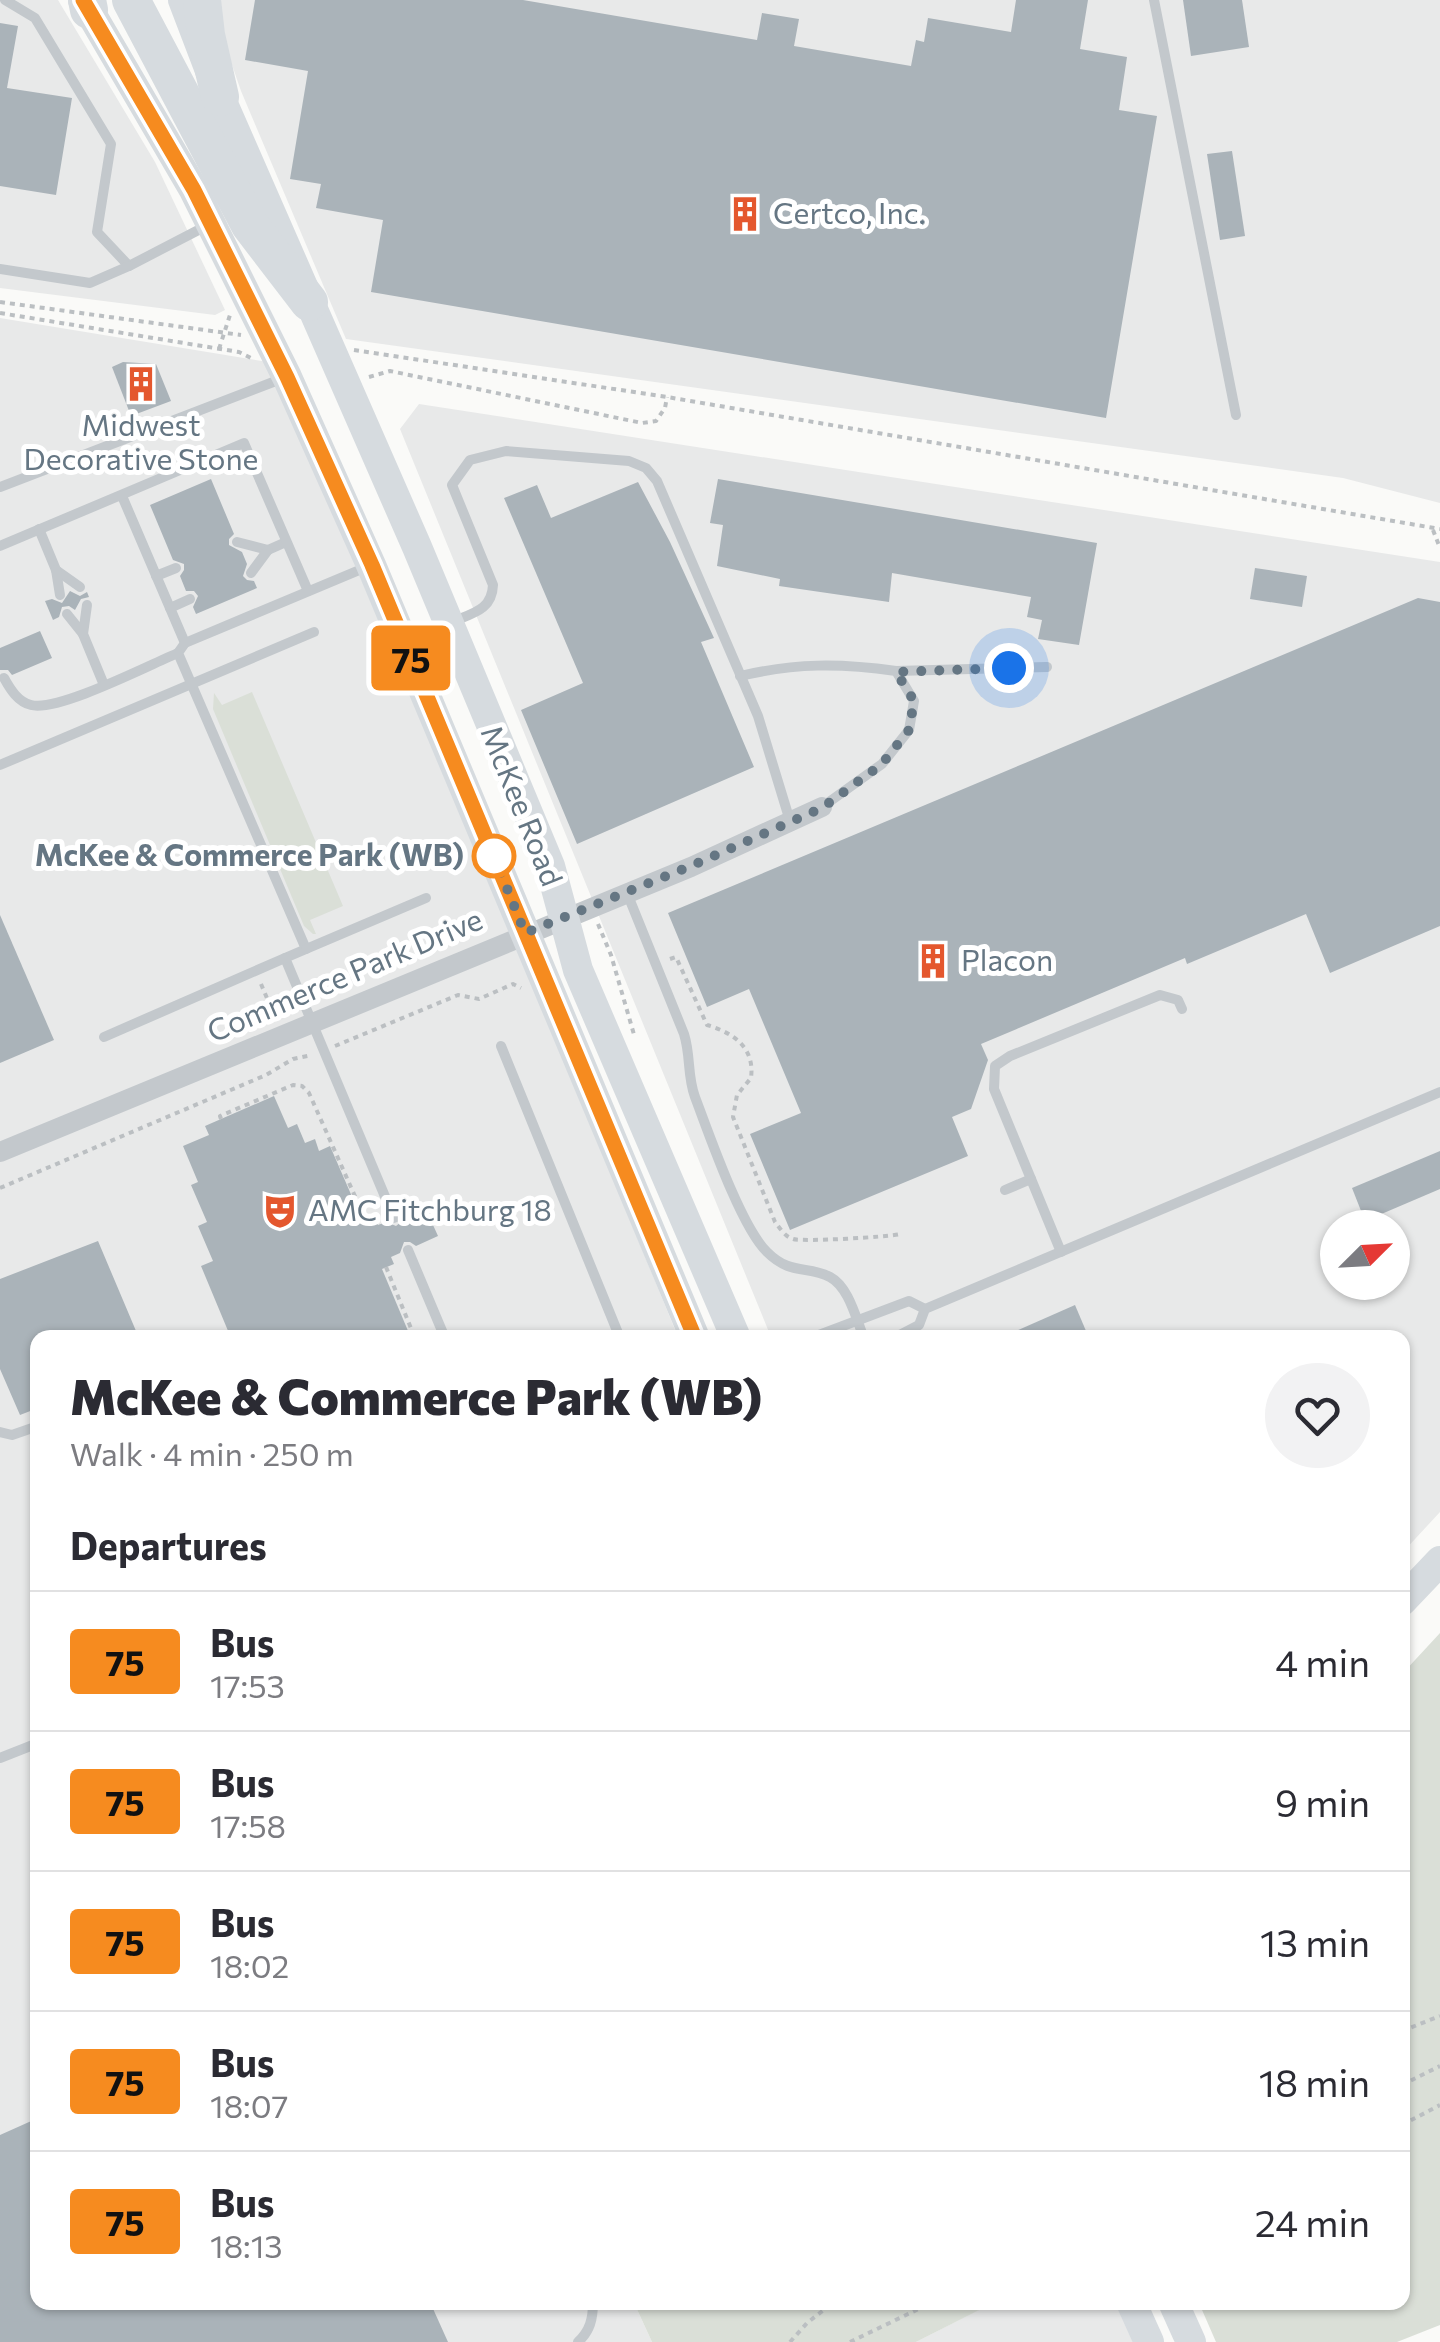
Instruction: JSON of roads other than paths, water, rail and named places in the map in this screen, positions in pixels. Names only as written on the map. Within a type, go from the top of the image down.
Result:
[{"type":"highway","points":[[131,0],[250,224],[309,302]]},
{"type":"highway","points":[[202,0],[220,96]]},
{"type":"main road","name":"McKee Road","points":[[183,0],[220,96],[407,524],[550,866],[578,970],[733,1330]]},
{"type":"main road","name":"McKee Road","points":[[86,3],[211,224],[327,464],[692,1330]]},
{"type":"main road","points":[[327,464],[374,525],[385,531],[407,524]]},
{"type":"main road","points":[[372,565],[386,564],[402,574],[447,624]]},
{"type":"main road","points":[[1410,1593],[1440,1562]]},
{"type":"main road","points":[[1135,2310],[1149,2342]]},
{"type":"main road","points":[[1176,2310],[1190,2342]]},
{"type":"street","name":"Commerce Park Drive","points":[[0,1152],[627,893],[822,808]]},
{"type":"lane","points":[[4,0],[35,18],[110,144],[97,232],[129,266]]},
{"type":"lane","points":[[1154,0],[1236,415]]},
{"type":"lane","points":[[0,268],[90,283],[211,224]]},
{"type":"lane","points":[[0,487],[287,377]]},
{"type":"lane","points":[[0,546],[244,443],[308,591]]},
{"type":"lane","points":[[447,624],[484,608],[492,598],[493,584],[452,485],[470,460],[506,451],[629,461],[646,468],[657,482],[758,716],[790,821]]},
{"type":"lane","points":[[122,496],[170,608],[191,683],[306,950]]},
{"type":"lane","points":[[40,530],[56,570],[60,595]]},
{"type":"lane","points":[[237,542],[268,550]]},
{"type":"lane","points":[[251,573],[268,550],[286,542]]},
{"type":"lane","points":[[4,678],[13,694],[31,705],[55,704],[372,565]]},
{"type":"lane","points":[[156,576],[176,568]]},
{"type":"lane","points":[[56,570],[80,587]]},
{"type":"lane","points":[[170,608],[190,599]]},
{"type":"lane","points":[[82,634],[87,605]]},
{"type":"lane","points":[[67,614],[82,634],[104,685]]},
{"type":"lane","points":[[0,764],[314,632]]},
{"type":"lane","points":[[740,676],[784,666],[846,664],[896,672],[1047,667]]},
{"type":"lane","points":[[822,808],[882,764],[909,730],[914,701],[896,672]]},
{"type":"lane","points":[[627,893],[691,1055],[690,1082],[695,1097],[756,1240],[782,1264],[828,1276],[839,1284],[861,1330]]},
{"type":"lane","points":[[104,1037],[426,898]]},
{"type":"lane","points":[[285,958],[394,1218]]},
{"type":"lane","points":[[1062,1252],[994,1089],[995,1066],[1010,1056],[1160,995],[1178,1000],[1182,1009]]},
{"type":"lane","points":[[500,1046],[617,1330]]},
{"type":"lane","points":[[909,1330],[918,1325],[926,1309],[1440,1092]]},
{"type":"lane","points":[[1005,1190],[1031,1179]]},
{"type":"lane","points":[[408,1250],[441,1330]]},
{"type":"lane","points":[[831,1330],[910,1301],[926,1309]]},
{"type":"lane","points":[[0,1432],[12,1435],[30,1429]]},
{"type":"lane","points":[[0,1758],[30,1745]]},
{"type":"lane","points":[[578,2342],[586,2335],[593,2310]]},
{"type":"place","name":"Certco, Inc.","points":[[745,214]]},
{"type":"place","name":"Midwest Decorative Stone","points":[[141,384]]},
{"type":"place","name":"McKee & Commerce Park (WB)","points":[[494,856]]},
{"type":"place","name":"Placon","points":[[933,961]]},
{"type":"place","name":"AMC Fitchburg 18","points":[[280,1211]]}]
